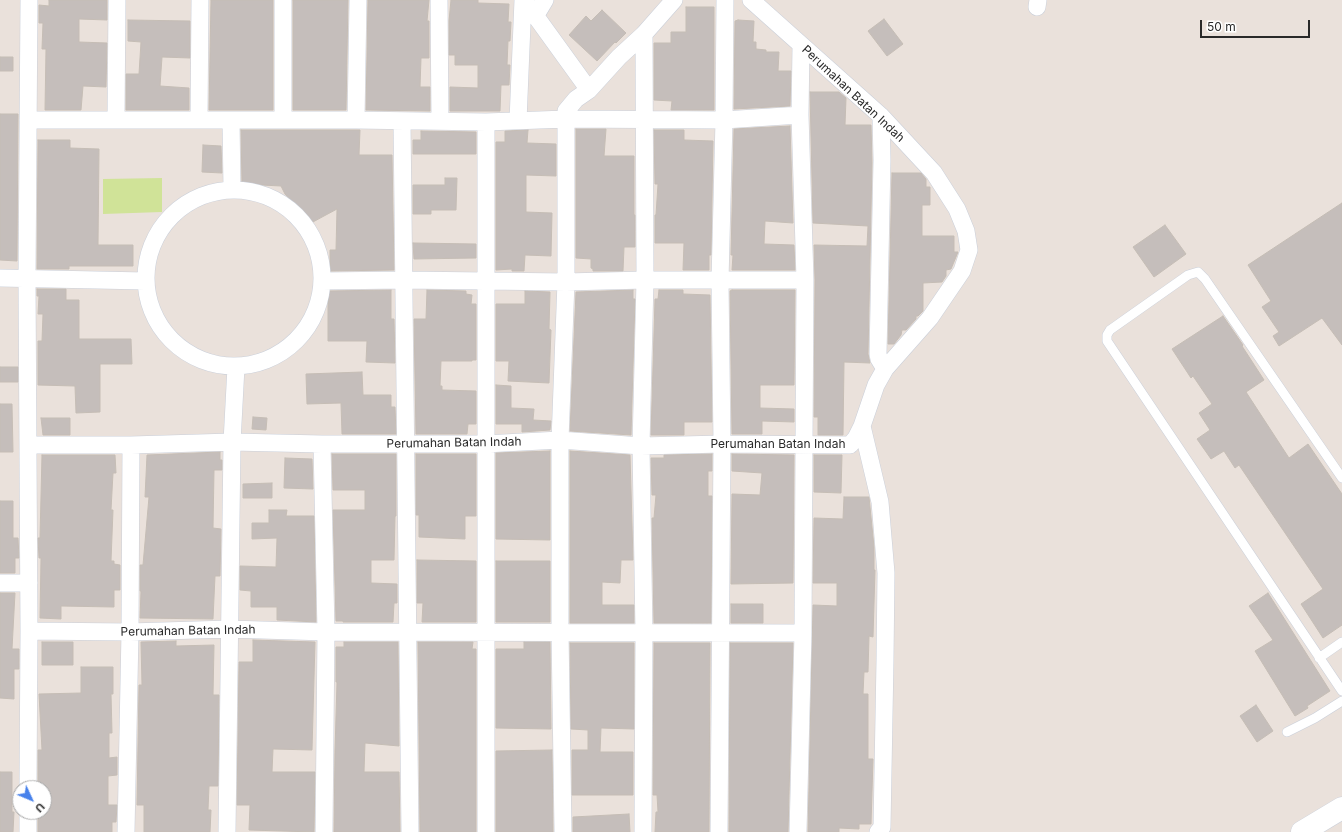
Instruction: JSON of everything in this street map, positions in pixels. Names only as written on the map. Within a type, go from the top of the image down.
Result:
[{"type":"main road","points":[[1302,832],[1342,808]]},
{"type":"street","points":[[28,780],[29,583],[27,279],[29,0]]},
{"type":"street","points":[[116,120],[117,0]]},
{"type":"street","points":[[199,120],[200,0]]},
{"type":"street","points":[[283,0],[283,120]]},
{"type":"street","points":[[356,120],[358,0]]},
{"type":"street","points":[[439,0],[440,121]]},
{"type":"street","points":[[523,0],[536,15],[589,90]]},
{"type":"street","points":[[518,121],[523,0]]},
{"type":"street","points":[[536,15],[545,0]]},
{"type":"street","points":[[563,832],[560,631],[560,440],[566,282],[566,115],[576,99],[589,90],[619,57],[644,34],[674,0]]},
{"type":"street","points":[[719,832],[722,633],[720,281],[725,0]]},
{"type":"street","name":"Perumahan Batan Indah","points":[[28,445],[131,445],[232,442],[322,444],[485,444],[560,440],[641,446],[722,444],[850,445],[856,438],[862,426],[876,385],[885,369],[930,318],[962,272],[969,250],[966,231],[957,208],[934,173],[881,116],[751,0]]},
{"type":"street","points":[[643,832],[644,633],[641,446],[645,280],[644,34]]},
{"type":"street","points":[[798,832],[803,633],[804,445],[804,280],[800,116],[801,46]]},
{"type":"street","points":[[28,120],[356,120],[486,122],[518,121],[566,115],[644,119],[724,120],[800,116]]},
{"type":"street","points":[[881,116],[882,168],[878,354],[879,359],[885,369]]},
{"type":"street","points":[[232,120],[232,189]]},
{"type":"street","points":[[402,121],[410,832]]},
{"type":"street","points":[[486,122],[486,832]]},
{"type":"street","points":[[232,189],[272,198],[294,212],[310,232],[320,256],[322,281],[317,307],[305,331],[286,349],[262,362],[236,366],[208,363],[184,351],[163,332],[150,308],[145,281],[148,255],[159,231],[176,211],[198,197],[222,190],[232,189]]},
{"type":"street","points":[[0,278],[145,281]]},
{"type":"street","points":[[322,281],[404,280],[566,282],[645,280],[804,280]]},
{"type":"street","points":[[227,832],[232,442],[236,366]]},
{"type":"street","points":[[862,426],[880,502],[886,573],[885,668],[880,829]]},
{"type":"street","points":[[322,444],[326,632],[324,832]]},
{"type":"street","points":[[126,832],[130,632],[131,445]]},
{"type":"street","points":[[0,583],[29,583]]},
{"type":"street","name":"Perumahan Batan Indah","points":[[29,631],[130,632],[229,629],[326,632],[560,631],[644,633],[803,633]]},
{"type":"street","points":[[28,820],[28,832]]},
{"type":"lane","points":[[1342,478],[1205,279],[1198,272],[1188,274],[1110,330],[1107,335],[1107,341],[1342,691]]},
{"type":"lane","points":[[1319,658],[1342,642]]},
{"type":"lane","points":[[1288,732],[1342,701]]},
{"type":"green space","points":[[162,178],[162,212],[103,214],[103,179]]},
{"type":"building","points":[[49,0],[107,0],[107,20],[79,19],[79,42],[107,43],[106,87],[83,86],[81,110],[45,110],[46,49],[42,49],[43,23],[39,23],[39,5],[49,6]]},
{"type":"building","points":[[211,0],[273,0],[273,110],[209,110]]},
{"type":"building","points":[[293,0],[348,0],[346,110],[293,110]]},
{"type":"building","points":[[368,0],[429,0],[427,21],[429,21],[429,58],[421,58],[420,87],[430,87],[430,111],[366,110]]},
{"type":"building","points":[[451,0],[478,0],[478,3],[509,4],[508,22],[511,22],[510,41],[508,41],[507,65],[510,65],[509,85],[501,85],[500,111],[450,111],[450,87],[478,88],[478,65],[455,65],[455,55],[449,55],[449,21]]},
{"type":"building","points":[[686,7],[714,7],[714,110],[671,110],[672,101],[654,100],[654,43],[671,43],[671,32],[686,32]]},
{"type":"building","points":[[602,10],[626,33],[597,61],[569,35],[586,16],[591,21]]},
{"type":"building","points":[[884,19],[903,44],[887,56],[868,31]]},
{"type":"building","points":[[128,20],[190,21],[190,58],[162,57],[160,86],[189,88],[189,110],[126,110],[126,74],[139,74],[141,42],[128,41]]},
{"type":"building","points":[[735,21],[754,21],[753,42],[756,42],[756,49],[766,50],[766,52],[779,52],[778,71],[791,71],[790,106],[734,109]]},
{"type":"building","points":[[0,57],[13,57],[13,71],[0,71]]},
{"type":"building","points":[[810,92],[839,92],[846,98],[845,125],[871,125],[872,163],[868,354],[870,363],[844,362],[843,435],[818,435],[818,417],[814,417],[814,245],[867,246],[868,226],[813,223]]},
{"type":"building","points":[[0,114],[18,114],[17,261],[0,260]]},
{"type":"building","points":[[790,126],[793,223],[765,221],[764,244],[794,245],[795,270],[732,270],[733,255],[731,255],[734,129]]},
{"type":"building","points":[[576,129],[606,129],[604,156],[634,156],[635,247],[624,247],[623,271],[593,271],[591,268],[591,259],[576,258]]},
{"type":"building","points":[[241,130],[360,130],[359,155],[392,155],[394,270],[330,271],[330,250],[336,250],[337,209],[311,223],[285,194],[281,186],[242,184]]},
{"type":"building","points":[[528,130],[527,143],[556,144],[556,176],[526,175],[526,212],[552,213],[551,256],[525,255],[524,271],[512,271],[512,269],[496,270],[496,142],[505,142],[505,131]]},
{"type":"building","points":[[654,130],[684,130],[684,140],[713,141],[711,255],[709,255],[709,270],[683,270],[684,243],[655,243],[655,215],[658,184],[655,184]]},
{"type":"building","points":[[421,131],[476,132],[476,154],[413,154],[413,140],[421,140]]},
{"type":"building","points":[[38,140],[70,140],[70,148],[99,149],[98,245],[133,245],[133,266],[69,266],[69,269],[37,269]]},
{"type":"building","points":[[203,145],[221,146],[222,173],[202,172]]},
{"type":"building","points":[[892,173],[921,173],[926,179],[926,187],[930,187],[930,205],[922,205],[922,236],[954,236],[954,252],[958,252],[951,269],[946,270],[946,276],[942,282],[923,283],[923,311],[916,316],[916,319],[906,330],[902,330],[901,335],[894,344],[888,344]]},
{"type":"building","points":[[445,178],[457,178],[456,210],[431,210],[431,214],[413,214],[413,185],[445,185]]},
{"type":"building","points":[[1342,203],[1342,345],[1322,318],[1279,346],[1273,336],[1279,332],[1262,307],[1271,301],[1248,265]]},
{"type":"building","points":[[1165,225],[1186,254],[1154,277],[1133,247]]},
{"type":"building","points":[[413,243],[476,244],[476,258],[414,259]]},
{"type":"building","points":[[37,289],[66,289],[66,300],[79,300],[79,339],[131,339],[132,364],[100,364],[100,412],[76,413],[75,386],[38,385],[38,341],[42,341],[43,314],[38,314],[39,296],[37,296]]},
{"type":"building","points":[[391,290],[391,319],[394,319],[395,363],[366,362],[367,341],[328,341],[328,291]]},
{"type":"building","points":[[427,290],[466,291],[466,294],[472,295],[471,304],[476,304],[476,360],[441,361],[440,386],[442,386],[442,390],[476,391],[476,424],[468,424],[467,434],[416,434],[414,319],[426,319]]},
{"type":"building","points":[[633,290],[633,299],[635,299],[631,435],[570,431],[576,292]]},
{"type":"building","points":[[659,290],[683,290],[683,294],[710,295],[712,422],[684,422],[684,435],[651,435],[655,299],[658,299]]},
{"type":"building","points":[[795,290],[794,385],[760,385],[760,408],[794,409],[794,422],[762,421],[762,434],[732,434],[730,291]]},
{"type":"building","points":[[525,291],[550,292],[549,329],[551,330],[549,383],[508,381],[509,361],[496,361],[496,304],[525,304]]},
{"type":"building","points":[[1223,316],[1264,380],[1246,392],[1289,458],[1308,444],[1342,494],[1342,625],[1323,638],[1301,604],[1323,589],[1239,465],[1235,468],[1224,451],[1211,459],[1197,439],[1210,430],[1199,413],[1212,404],[1193,376],[1191,378],[1172,349]]},
{"type":"building","points":[[0,367],[18,367],[18,382],[0,382]]},
{"type":"building","points":[[362,372],[363,395],[391,395],[391,407],[395,407],[396,434],[342,434],[341,403],[307,404],[306,374]]},
{"type":"building","points":[[496,385],[511,386],[511,408],[534,409],[533,420],[551,421],[550,430],[522,432],[522,424],[496,424]]},
{"type":"building","points":[[0,404],[12,404],[13,452],[0,452]]},
{"type":"building","points":[[253,417],[267,418],[266,430],[252,429]]},
{"type":"building","points":[[41,418],[70,418],[70,435],[43,435]]},
{"type":"building","points":[[550,451],[550,540],[496,539],[496,453]]},
{"type":"building","points":[[570,451],[630,455],[633,560],[621,560],[620,583],[602,582],[602,605],[634,605],[634,623],[570,623]]},
{"type":"building","points":[[220,452],[222,470],[214,470],[213,528],[221,529],[220,576],[215,576],[213,619],[140,618],[140,565],[143,565],[149,497],[145,497],[147,455]]},
{"type":"building","points":[[332,454],[396,454],[394,560],[371,560],[371,583],[397,584],[397,603],[394,603],[393,622],[336,621],[333,510],[365,510],[365,490],[333,490]]},
{"type":"building","points":[[416,454],[476,454],[476,516],[465,516],[465,539],[419,537],[419,515],[416,515]]},
{"type":"building","points":[[712,454],[712,471],[708,471],[708,496],[712,496],[711,623],[654,623],[652,518],[654,518],[656,495],[652,495],[651,458],[664,458],[664,455]]},
{"type":"building","points":[[732,454],[794,455],[793,583],[731,584],[732,494],[760,495],[762,473],[732,471]]},
{"type":"building","points":[[42,455],[115,455],[116,473],[113,473],[111,510],[113,510],[111,561],[114,561],[114,564],[120,565],[120,590],[114,590],[114,607],[61,606],[61,619],[40,618],[41,558],[39,558],[38,538],[40,538]]},
{"type":"building","points":[[814,455],[842,455],[841,493],[814,492]]},
{"type":"building","points":[[285,458],[312,459],[313,489],[284,488]]},
{"type":"building","points":[[272,483],[272,498],[243,498],[243,484]]},
{"type":"building","points":[[844,497],[869,497],[874,547],[875,570],[873,637],[869,636],[868,672],[864,672],[863,694],[868,694],[868,759],[873,759],[871,824],[859,824],[859,829],[839,828],[839,832],[808,832],[813,605],[837,606],[837,583],[813,583],[814,518],[843,519]]},
{"type":"building","points":[[0,501],[13,501],[13,538],[18,538],[19,558],[15,558],[15,573],[0,573]]},
{"type":"building","points":[[269,510],[287,510],[286,516],[314,516],[316,622],[277,620],[277,607],[251,607],[251,591],[240,590],[240,566],[276,567],[277,538],[252,539],[252,523],[269,523]]},
{"type":"building","points":[[417,560],[476,561],[476,622],[422,622],[423,603],[417,603]]},
{"type":"building","points":[[496,561],[550,561],[550,622],[496,622]]},
{"type":"building","points":[[0,593],[15,593],[12,649],[19,649],[19,669],[14,669],[14,699],[0,698]]},
{"type":"building","points":[[1268,593],[1330,691],[1295,716],[1255,651],[1273,640],[1249,606]]},
{"type":"building","points":[[731,604],[763,604],[763,623],[731,623]]},
{"type":"building","points":[[253,640],[315,642],[312,750],[273,749],[272,772],[315,772],[314,832],[249,830],[250,805],[237,805],[239,662],[253,662]]},
{"type":"building","points":[[176,641],[176,646],[214,645],[213,695],[219,695],[218,786],[209,786],[208,810],[211,810],[210,832],[144,832],[144,805],[137,805],[139,685],[142,685],[141,642]]},
{"type":"building","points":[[42,642],[73,642],[73,665],[42,665]]},
{"type":"building","points":[[344,642],[398,642],[399,746],[365,743],[364,772],[399,772],[400,832],[334,832],[337,682],[336,647],[344,647]]},
{"type":"building","points":[[418,642],[473,642],[472,649],[476,649],[476,832],[420,832]]},
{"type":"building","points":[[524,642],[550,642],[551,729],[496,728],[496,649],[524,649]]},
{"type":"building","points":[[570,643],[634,643],[634,729],[601,728],[600,752],[633,752],[633,795],[572,795],[572,750],[588,750],[588,730],[571,729]]},
{"type":"building","points":[[654,643],[710,643],[709,832],[655,832],[656,812],[658,812],[657,795],[653,795]]},
{"type":"building","points":[[730,643],[793,643],[788,832],[729,832]]},
{"type":"building","points":[[81,667],[113,667],[113,694],[111,694],[112,733],[109,733],[109,758],[117,757],[117,775],[108,776],[108,805],[117,805],[116,822],[112,822],[112,832],[38,832],[38,820],[52,820],[52,780],[38,780],[38,750],[42,750],[39,694],[81,693]]},
{"type":"building","points":[[1256,705],[1273,731],[1257,742],[1240,716]]},
{"type":"building","points":[[552,750],[553,832],[496,832],[496,751]]},
{"type":"building","points":[[0,772],[12,772],[13,832],[0,832]]},
{"type":"building","points":[[629,814],[630,832],[573,832],[573,817]]}]
